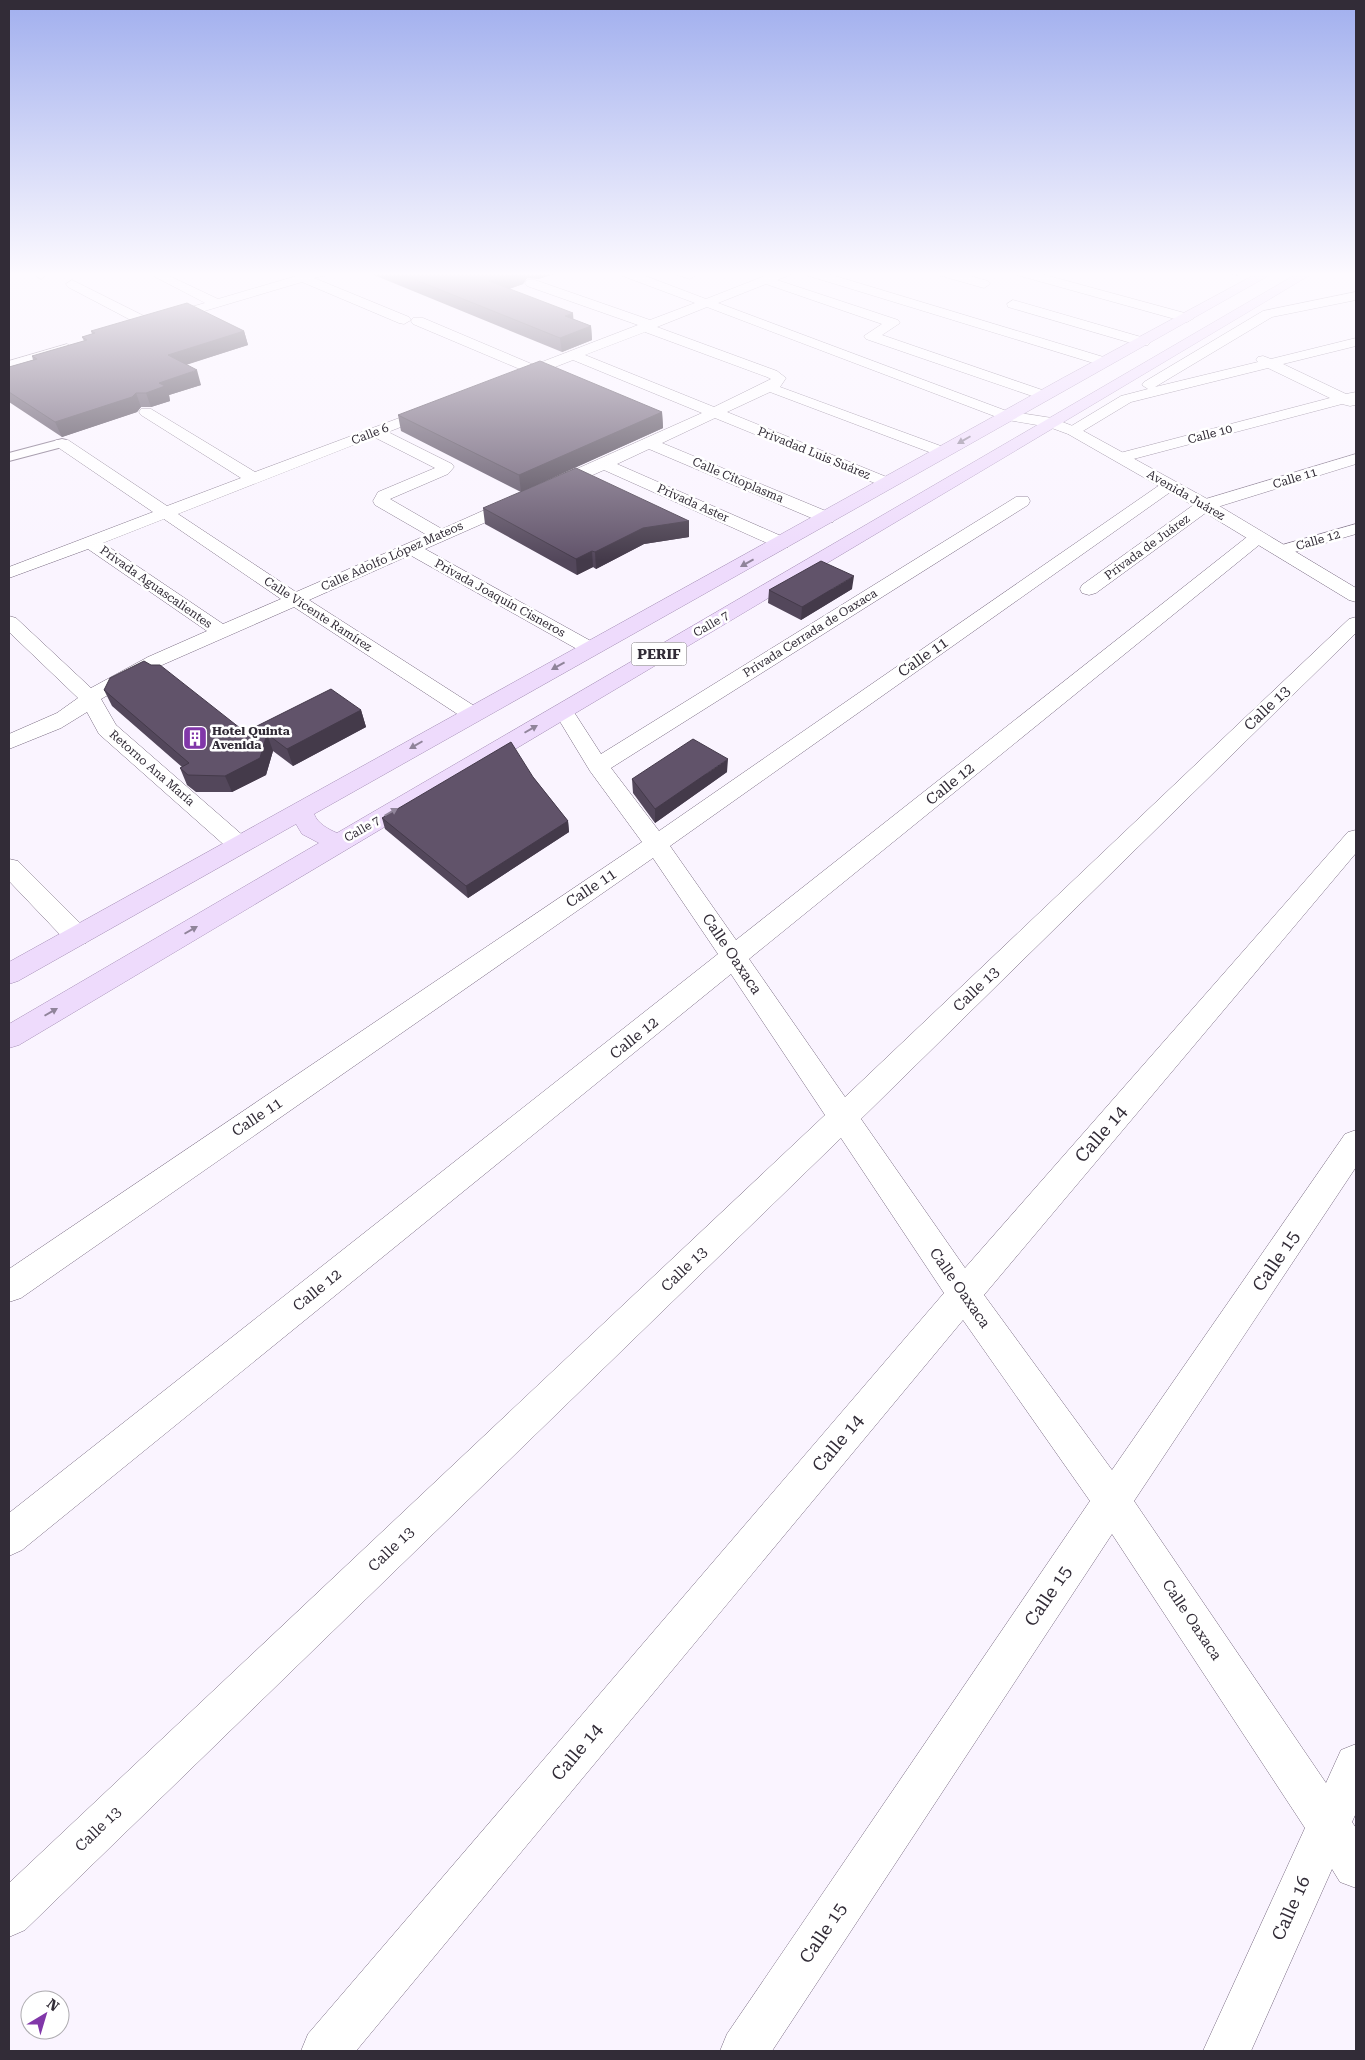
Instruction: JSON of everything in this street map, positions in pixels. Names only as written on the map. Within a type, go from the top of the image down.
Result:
[{"type":"main road","name":"PERIF","points":[[9,974],[1093,368]]},
{"type":"main road","name":"Calle 7","points":[[9,1037],[1145,368]]},
{"type":"main road","points":[[301,811],[309,828],[339,842]]},
{"type":"street","points":[[529,368],[534,370]]},
{"type":"street","points":[[498,384],[539,368]]},
{"type":"street","name":"Privadad Luis Suárez","points":[[605,368],[888,483]]},
{"type":"street","points":[[742,368],[943,452]]},
{"type":"street","name":"Avenida Juárez","points":[[880,368],[1007,416],[1052,423],[1073,431],[1205,505],[1356,596]]},
{"type":"street","points":[[965,368],[1043,395]]},
{"type":"street","points":[[1073,431],[1176,368]]},
{"type":"street","points":[[1126,399],[1249,368]]},
{"type":"street","points":[[1281,368],[1352,400]]},
{"type":"street","name":"Calle Adolfo López Mateos","points":[[9,742],[74,712],[86,704],[89,697],[155,661],[604,464],[778,382],[778,384]]},
{"type":"street","name":"Calle 10","points":[[1122,457],[1352,400]]},
{"type":"street","name":"Calle 6","points":[[9,573],[446,404]]},
{"type":"street","points":[[146,412],[254,478]]},
{"type":"street","points":[[375,432],[446,467],[442,471],[384,496],[381,501],[440,535]]},
{"type":"street","points":[[9,457],[62,443]]},
{"type":"street","name":"Calle Vicente Ramírez","points":[[62,443],[294,599],[472,714]]},
{"type":"street","name":"Calle Citoplasma","points":[[649,443],[827,518]]},
{"type":"street","name":"Calle 11","points":[[1205,505],[1356,459]]},
{"type":"street","name":"Privada Aster","points":[[604,464],[782,543]]},
{"type":"street","name":"Calle 11","points":[[9,1287],[656,844],[1170,485]]},
{"type":"street","name":"Privada Cerrada de Oaxaca","points":[[598,766],[1022,501]]},
{"type":"street","name":"Privada de Juárez","points":[[1089,589],[1205,505]]},
{"type":"street","name":"Calle 12","points":[[1280,551],[1356,529]]},
{"type":"street","name":"Calle 12","points":[[9,1537],[1258,537]]},
{"type":"street","name":"Privada Aguascalientes","points":[[90,542],[221,632]]},
{"type":"street","name":"Privada Joaquín Cisneros","points":[[410,548],[591,649]]},
{"type":"street","name":"Retorno Ana María","points":[[9,622],[89,697],[107,729],[239,845]]},
{"type":"street","name":"Calle 13","points":[[9,1914],[842,1118],[1356,622]]},
{"type":"street","name":"Calle Oaxaca","points":[[564,710],[598,766],[656,844],[964,1294],[1112,1500],[1356,1866]]},
{"type":"street","name":"Calle 14","points":[[325,2051],[964,1294],[1356,838]]},
{"type":"street","points":[[9,867],[77,936]]},
{"type":"street","name":"Calle 15","points":[[744,2051],[1112,1500],[1356,1143]]},
{"type":"street","name":"Calle 16","points":[[1227,2051],[1356,1765]]},
{"type":"building","points":[[9,368],[193,368],[197,370],[159,383],[165,386],[146,393],[136,393],[132,397],[55,422],[9,392]]},
{"type":"building","points":[[521,368],[557,368],[662,412],[519,475],[398,415]]},
{"type":"building","points":[[576,468],[689,521],[643,528],[595,552],[592,551],[576,559],[483,508]]},
{"type":"building","points":[[821,561],[854,576],[802,607],[769,590]]},
{"type":"building","points":[[144,661],[151,665],[160,665],[245,732],[331,689],[361,710],[287,749],[267,734],[260,758],[225,776],[188,775],[180,768],[189,763],[104,690],[110,678]]},
{"type":"building","points":[[693,739],[728,759],[655,809],[632,779]]},
{"type":"building","points":[[511,742],[533,777],[568,821],[466,886],[382,818]]},
{"type":"place","name":"Hotel Quinta Avenida","points":[[195,738]]}]
